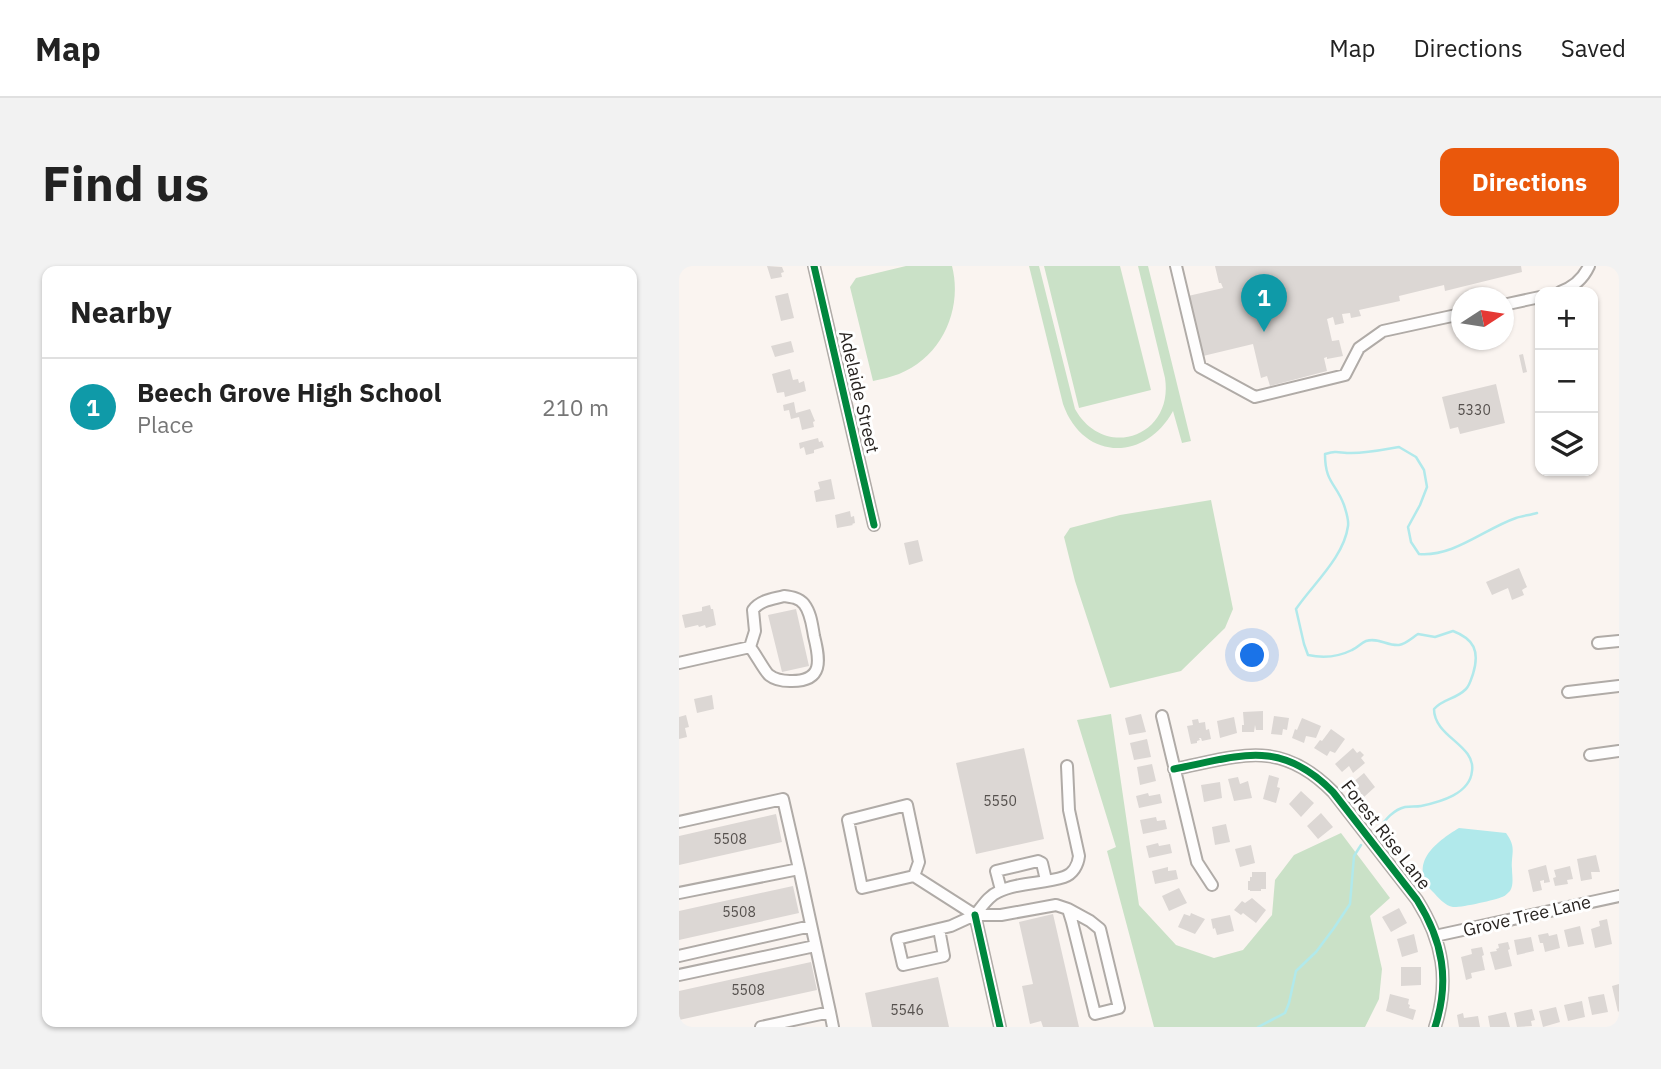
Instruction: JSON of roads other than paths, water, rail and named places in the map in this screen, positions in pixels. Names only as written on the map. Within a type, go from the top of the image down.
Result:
[{"type":"street","name":"Adelaide Street","points":[[814,266],[874,525]]},
{"type":"street","points":[[1176,266],[1200,367],[1255,397],[1345,375],[1359,348],[1383,331],[1451,316]]},
{"type":"street","points":[[1569,287],[1583,277],[1589,266]]},
{"type":"street","points":[[1514,303],[1535,298]]},
{"type":"street","points":[[784,596],[795,598],[805,605],[809,613],[819,654],[818,667],[810,678],[793,681],[777,679],[765,672],[761,661],[750,647],[755,631],[753,610],[756,605],[784,596]]},
{"type":"street","points":[[1598,643],[1619,641]]},
{"type":"street","points":[[679,663],[750,647]]},
{"type":"street","points":[[1568,692],[1619,686]]},
{"type":"street","points":[[1163,716],[1197,862],[1212,885]]},
{"type":"street","points":[[1590,755],[1619,751]]},
{"type":"street","name":"Forest Rise Lane","points":[[1174,769],[1255,755],[1273,756],[1302,766],[1319,778],[1333,792],[1427,916],[1441,959],[1442,999],[1435,1027]]},
{"type":"street","points":[[975,915],[991,895],[1001,890],[1067,876],[1079,862],[1069,810],[1067,766]]},
{"type":"street","points":[[679,822],[783,799],[833,1027]]},
{"type":"street","points":[[914,876],[919,862],[907,805],[848,820],[862,888],[914,876],[975,915],[1000,1027]]},
{"type":"street","points":[[1001,890],[996,871],[1038,861],[1043,865],[1046,880]]},
{"type":"street","points":[[679,893],[799,869]]},
{"type":"street","name":"Grove Tree Lane","points":[[1435,936],[1619,895]]},
{"type":"street","points":[[939,929],[944,956],[903,965],[897,939],[951,926],[975,915],[1001,915],[1056,905],[1090,921],[1100,929],[1119,1008],[1094,1014]]},
{"type":"street","points":[[1068,909],[1097,1027]]},
{"type":"street","points":[[679,956],[811,926]]},
{"type":"street","points":[[679,975],[815,946]]},
{"type":"street","points":[[761,1027],[830,1012]]},
{"type":"water","points":[[1459,828],[1506,833],[1512,847],[1513,880],[1510,891],[1504,896],[1477,904],[1453,907],[1442,901],[1425,881],[1424,862],[1428,854]]},
{"type":"waterway","points":[[1377,831],[1396,811],[1445,799],[1466,786],[1470,779],[1472,762],[1462,747],[1441,727],[1434,709],[1462,693],[1471,680],[1476,659],[1470,642],[1453,631],[1435,637],[1418,634],[1399,645],[1370,640],[1341,654],[1324,657],[1308,655],[1296,609],[1341,549],[1348,526],[1344,505],[1327,471],[1325,454],[1399,447],[1416,457],[1424,470],[1427,487],[1408,527],[1411,542],[1419,554],[1432,554],[1457,547],[1518,517],[1537,513]]},
{"type":"waterway","points":[[1258,1027],[1285,1013],[1296,971],[1316,952],[1350,904],[1354,856],[1361,845]]},
{"type":"place","name":"Beech Grove High School","points":[[1264,332]]}]
